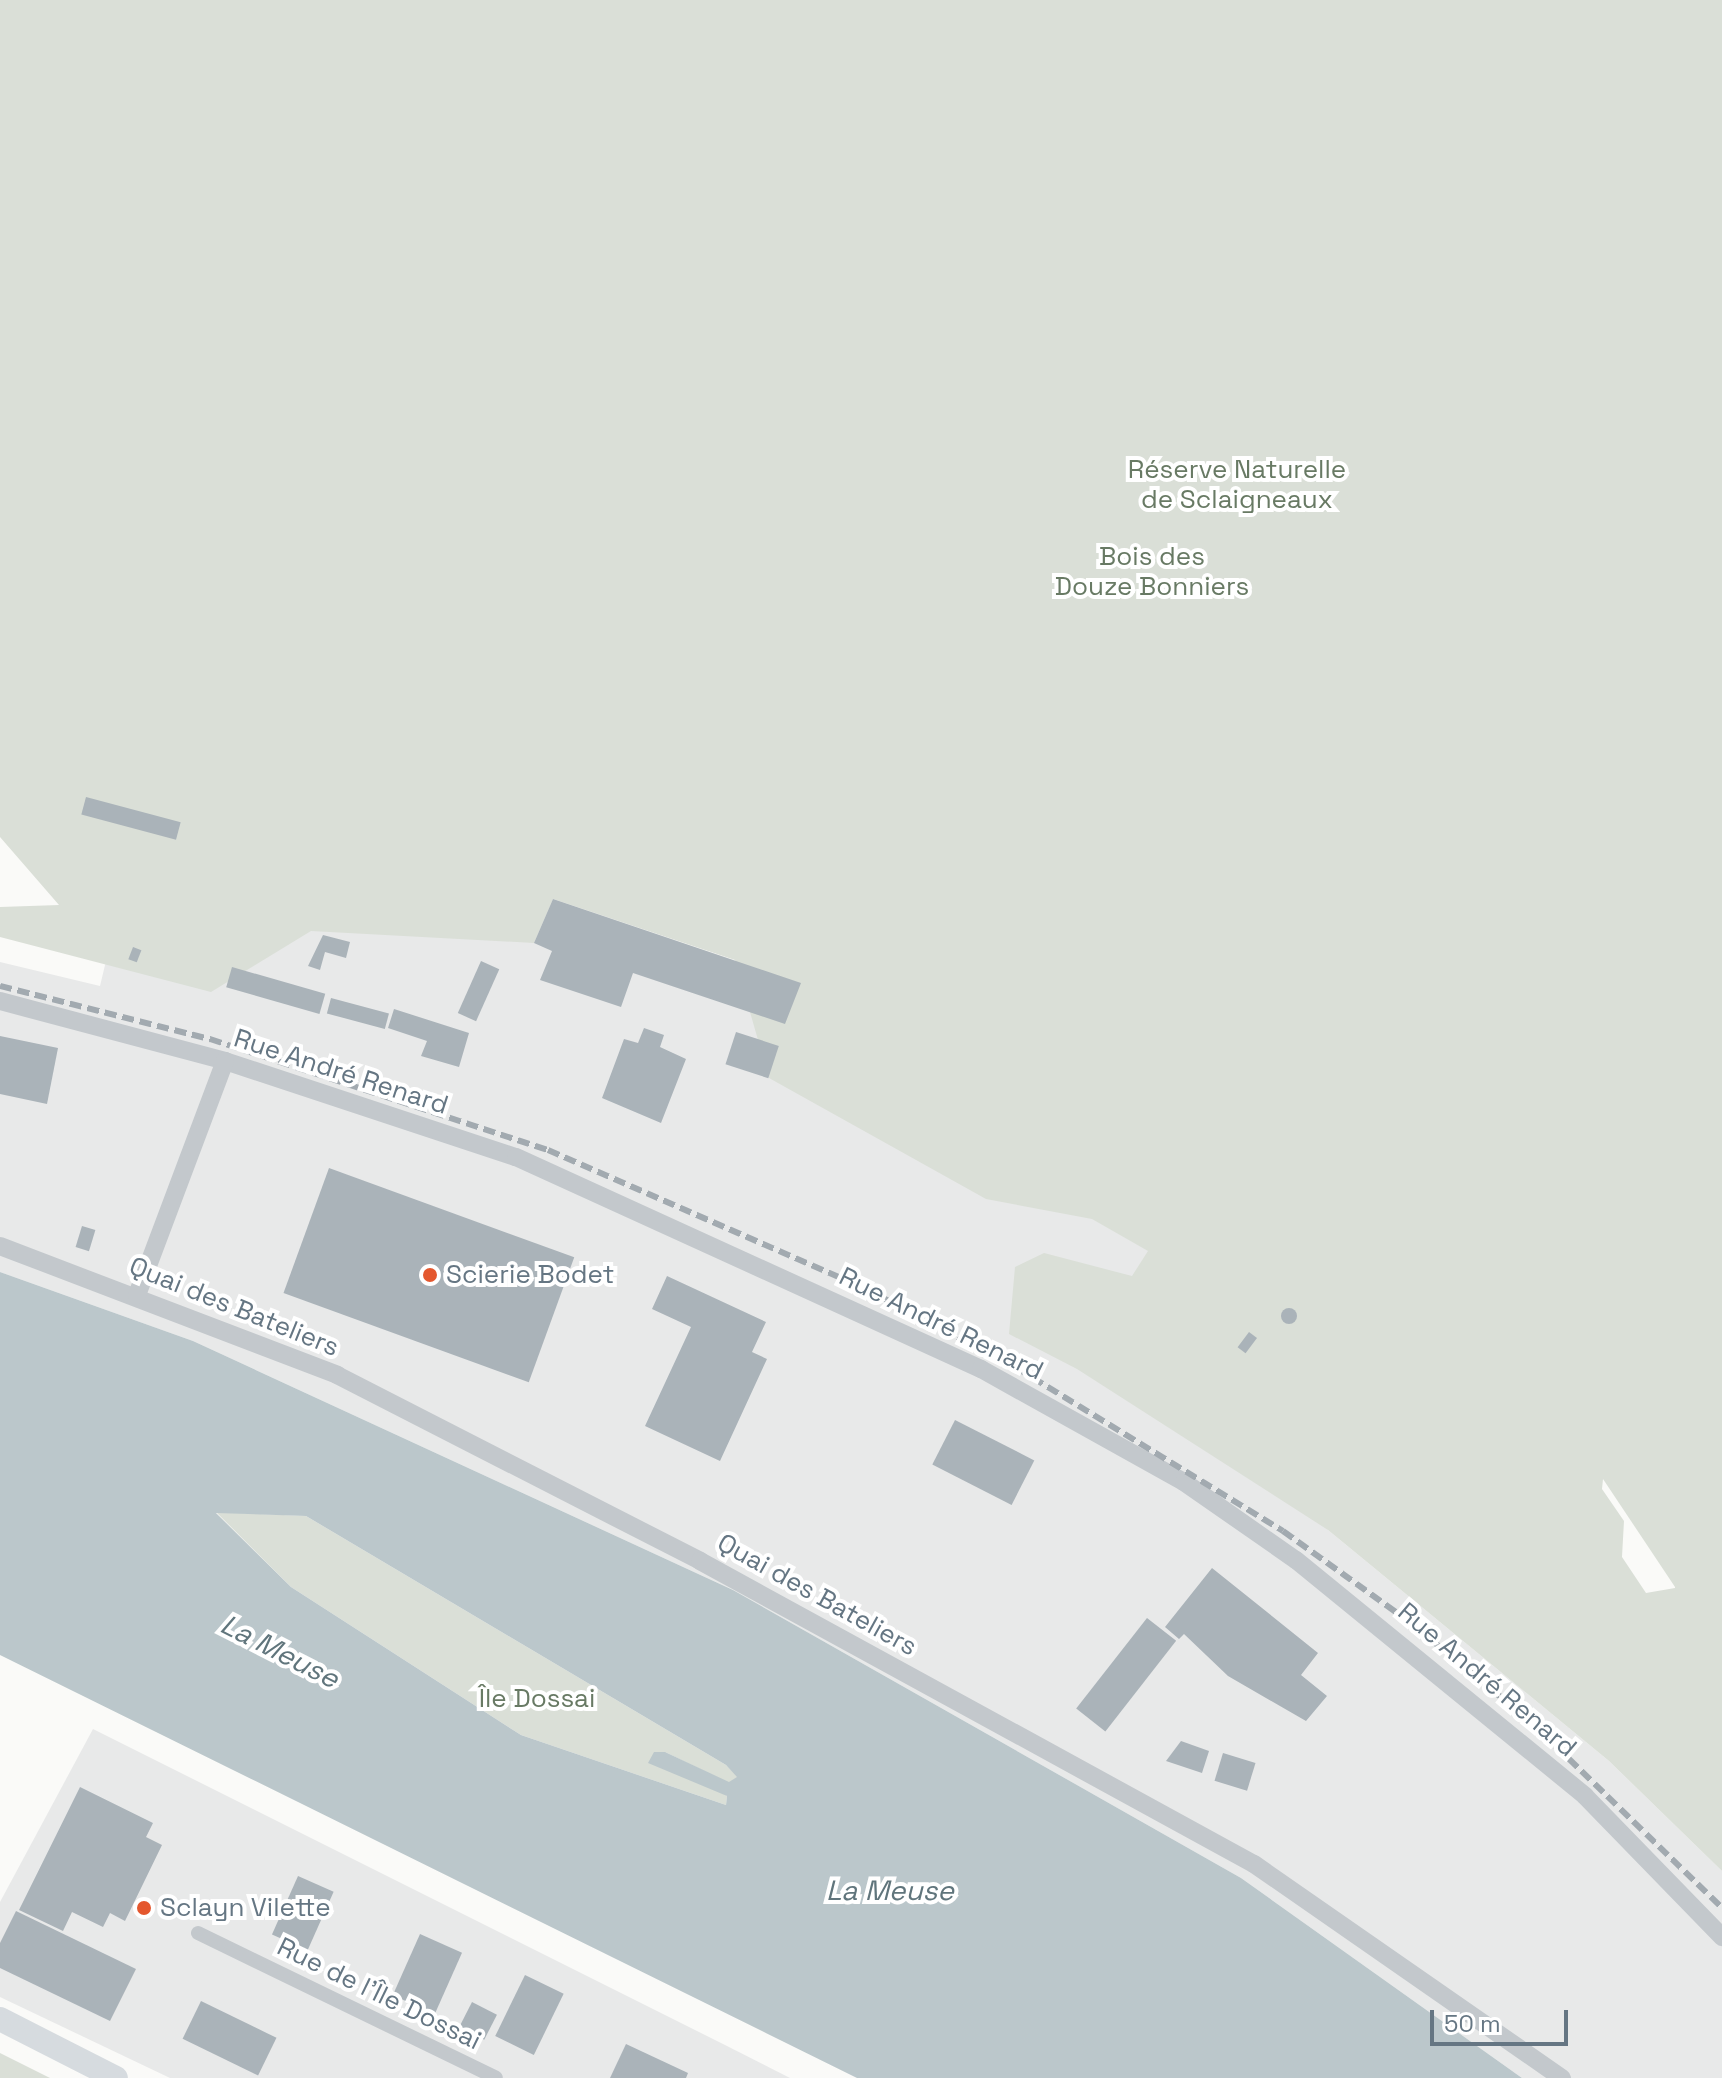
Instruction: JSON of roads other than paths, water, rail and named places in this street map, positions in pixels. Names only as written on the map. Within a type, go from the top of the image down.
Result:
[{"type":"main road","points":[[0,2019],[116,2078]]},
{"type":"street","name":"Rue André Renard","points":[[0,1001],[225,1061],[516,1157],[756,1262],[981,1369],[1184,1482],[1472,1697],[1585,1796],[1722,1937]]},
{"type":"street","points":[[137,1295],[225,1061]]},
{"type":"street","name":"Quai des Bateliers","points":[[0,1246],[137,1295],[337,1375],[536,1475],[1254,1864],[1562,2078]]},
{"type":"street","name":"Rue de l'Île Dossai","points":[[198,1933],[496,2078]]},
{"type":"water","name":"La Meuse","points":[[0,1272],[193,1341],[733,1590],[1241,1878],[1522,2078],[857,2078],[0,1655]],"holes":[[[216,1513],[306,1516],[726,1765],[737,1777],[729,1782],[665,1752],[654,1752],[648,1763],[727,1796],[726,1805],[521,1735],[291,1587]]]},
{"type":"railway","points":[[0,986],[210,1039],[548,1150],[862,1287],[1017,1368],[1283,1531],[1407,1620],[1530,1721],[1722,1908]]},
{"type":"place","name":"Scierie Bodet","points":[[430,1275]]},
{"type":"place","name":"Sclayn Vilette","points":[[144,1908]]},
{"type":"park label","name":"Réserve Naturelle de Sclaigneaux","points":[[1237,485]]},
{"type":"park label","name":"Bois des Douze Bonniers","points":[[1152,572]]},
{"type":"park label","name":"Île Dossai","points":[[537,1699]]}]
